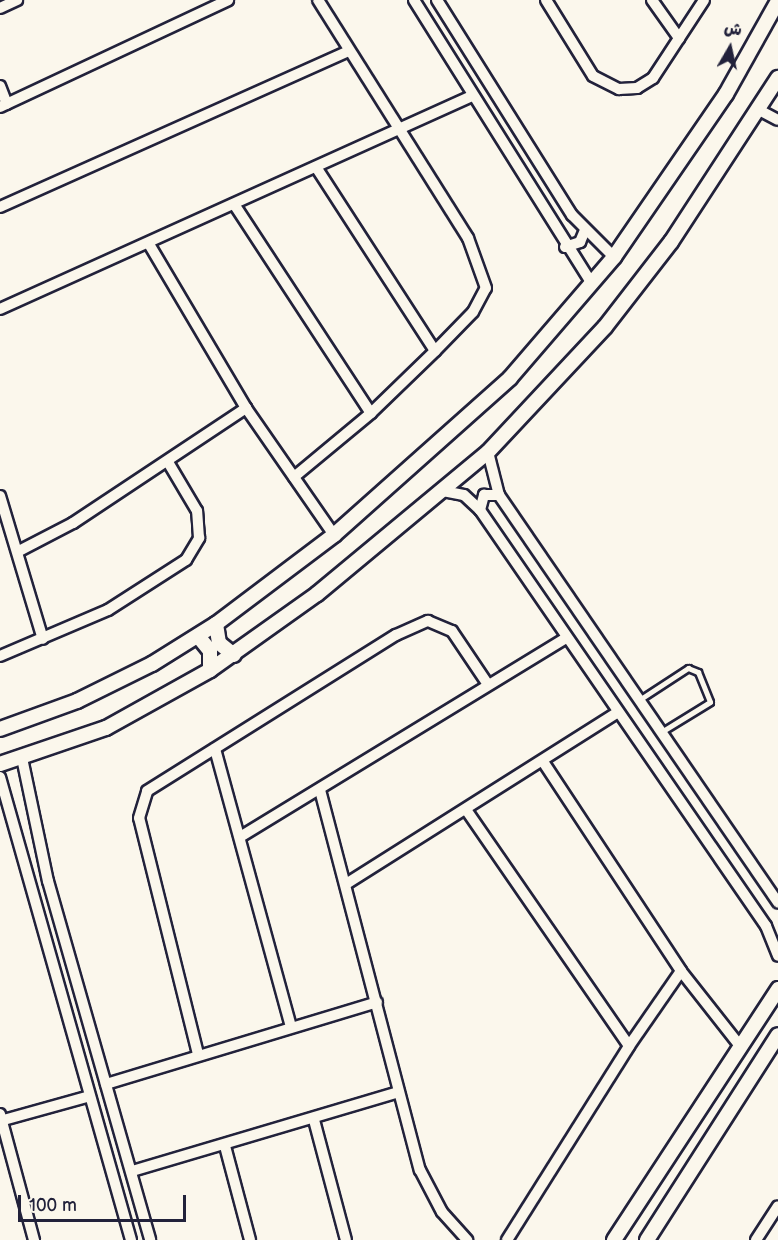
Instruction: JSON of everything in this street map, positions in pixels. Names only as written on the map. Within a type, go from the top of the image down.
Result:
[{"type":"street","points":[[0,8],[17,0]]},
{"type":"street","points":[[0,86],[4,105],[228,0]]},
{"type":"street","points":[[294,477],[371,413],[435,351],[483,300],[486,277],[468,238],[318,0]]},
{"type":"street","points":[[414,0],[565,247],[592,284]]},
{"type":"street","points":[[437,0],[585,230],[614,257]]},
{"type":"street","points":[[546,0],[593,76],[619,89],[637,88],[653,78],[704,0]]},
{"type":"street","points":[[652,0],[679,38]]},
{"type":"street","points":[[0,729],[77,701],[216,624],[334,535],[510,378],[614,257],[726,94],[778,1]]},
{"type":"street","points":[[0,207],[349,51]]},
{"type":"street","points":[[0,764],[106,728],[234,655],[443,491],[488,452],[605,327],[671,242],[777,83]]},
{"type":"street","points":[[0,309],[149,244],[316,168],[399,127],[472,96]]},
{"type":"street","points":[[759,110],[778,120]]},
{"type":"street","points":[[316,168],[435,351]]},
{"type":"street","points":[[234,204],[371,413]]},
{"type":"street","points":[[565,247],[580,242],[585,230]]},
{"type":"street","points":[[149,244],[246,408],[334,535]]},
{"type":"street","points":[[19,551],[168,462],[246,408]]},
{"type":"street","points":[[488,452],[499,495],[659,733],[778,903]]},
{"type":"street","points":[[0,656],[108,610],[170,572],[195,549],[197,511],[168,462]]},
{"type":"street","points":[[443,491],[464,495],[480,510],[766,926],[778,956]]},
{"type":"street","points":[[480,510],[484,495],[499,495]]},
{"type":"street","points":[[0,496],[19,551],[43,639]]},
{"type":"street","points":[[198,1054],[139,818],[147,791],[396,635],[428,621],[452,631],[487,683]]},
{"type":"street","points":[[216,624],[219,643],[234,655]]},
{"type":"street","points":[[198,636],[210,651],[210,670]]},
{"type":"street","points":[[240,837],[320,790],[487,683],[566,638]]},
{"type":"street","points":[[346,884],[544,763],[618,712]]},
{"type":"street","points":[[215,749],[291,1027]]},
{"type":"street","points":[[22,758],[28,796],[150,1240]]},
{"type":"street","points":[[544,763],[681,971],[740,1046]]},
{"type":"street","points":[[0,777],[131,1240]]},
{"type":"street","points":[[320,790],[399,1092],[430,1194],[467,1240]]},
{"type":"street","points":[[8,802],[28,796]]},
{"type":"street","points":[[467,811],[629,1046]]},
{"type":"street","points":[[766,926],[778,927]]},
{"type":"street","points":[[507,1240],[629,1046],[681,971]]},
{"type":"street","points":[[614,1240],[778,989]]},
{"type":"street","points":[[106,1084],[198,1054],[377,1002]]},
{"type":"street","points":[[647,1240],[778,1035]]},
{"type":"street","points":[[132,1171],[314,1120],[399,1092]]},
{"type":"street","points":[[34,1240],[1,1118],[90,1096]]},
{"type":"street","points":[[314,1120],[346,1240]]},
{"type":"street","points":[[225,1146],[250,1240]]},
{"type":"street","points":[[756,1240],[778,1206]]},
{"type":"lane","points":[[637,700],[688,668],[698,672],[710,702],[659,733]]}]
